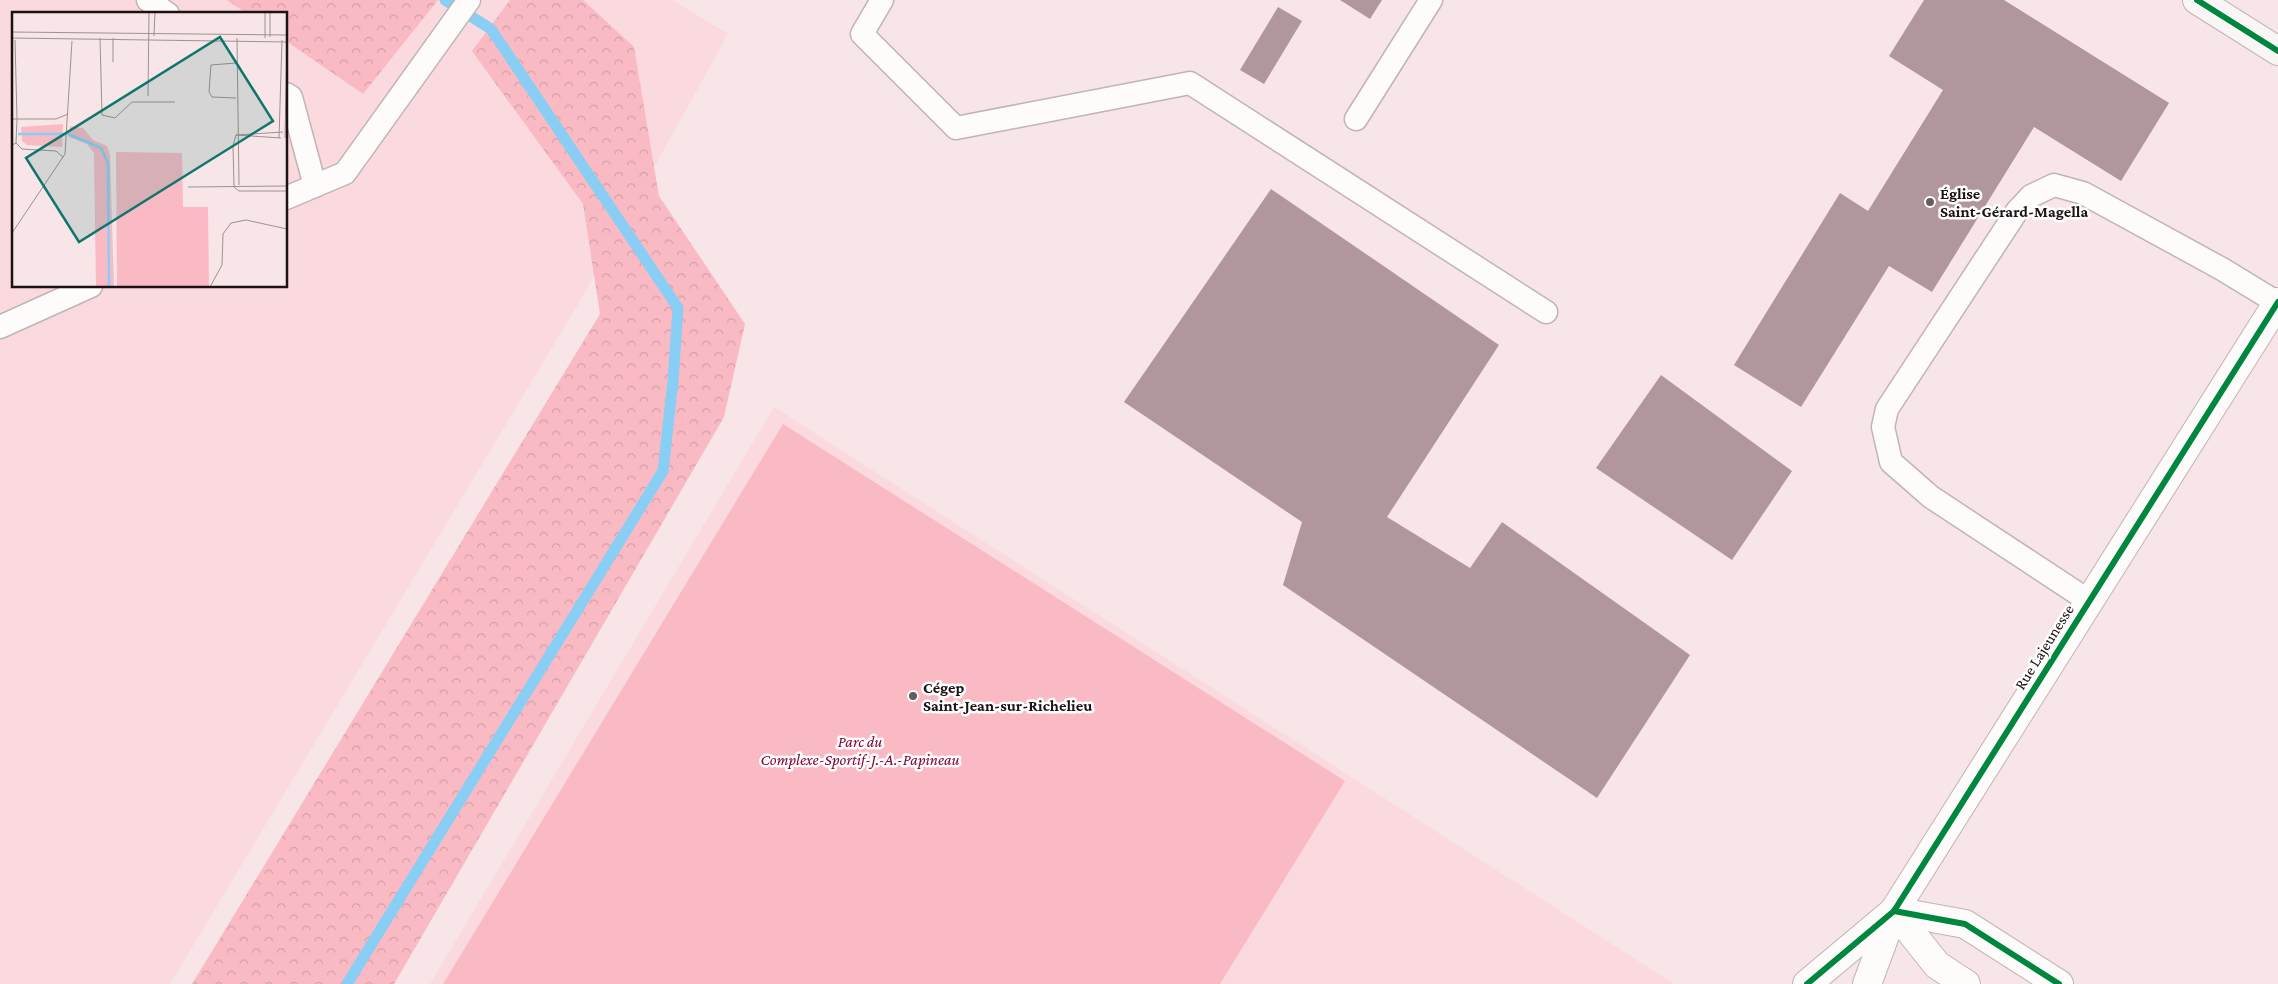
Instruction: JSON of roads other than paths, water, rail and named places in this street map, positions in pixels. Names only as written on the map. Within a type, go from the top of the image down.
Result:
[{"type":"street","points":[[2197,0],[2278,51]]},
{"type":"street","name":"Rue Lajeunesse","points":[[1867,984],[1894,911],[2278,303]]},
{"type":"street","points":[[1894,911],[1937,965],[1966,984]]},
{"type":"street","points":[[1894,911],[1964,924],[2059,984]]},
{"type":"street","name":"Rue Lajeunesse","points":[[1807,984],[1894,911]]},
{"type":"lane","points":[[148,0],[165,12]]},
{"type":"lane","points":[[288,197],[345,173],[469,0]]},
{"type":"lane","points":[[882,0],[862,34],[956,128],[1190,83],[1546,312]]},
{"type":"lane","points":[[1356,119],[1431,0]]},
{"type":"lane","points":[[288,95],[291,97],[315,186]]},
{"type":"lane","points":[[2089,601],[1931,497],[1891,462],[1883,427],[1887,409],[2017,210],[2031,196],[2054,185],[2083,193],[2222,269],[2278,303]]},
{"type":"lane","points":[[0,327],[86,288]]},
{"type":"waterway","points":[[347,984],[663,471],[673,381],[678,308],[491,29],[445,0]]},
{"type":"place","name":"Église Saint-Gérard-Magella","points":[[1930,202]]},
{"type":"place","name":"Cégep Saint-Jean-sur-Richelieu","points":[[913,696]]},
{"type":"park label","name":"Parc du Complexe-Sportif-J.-A.-Papineau","points":[[860,750]]}]
